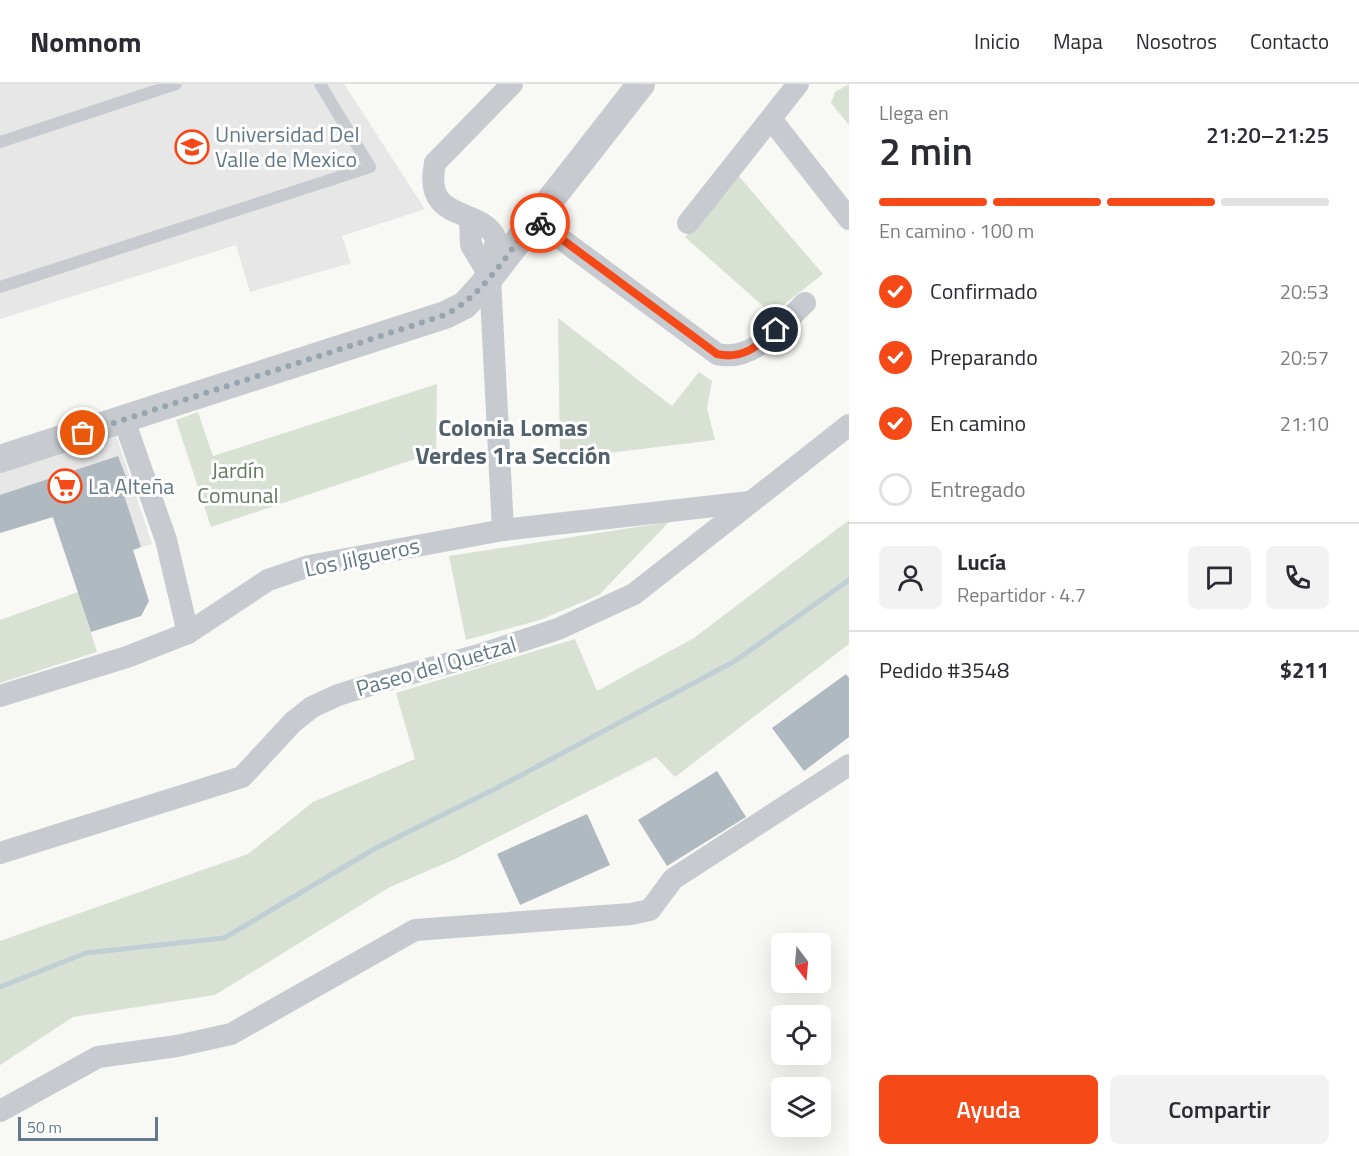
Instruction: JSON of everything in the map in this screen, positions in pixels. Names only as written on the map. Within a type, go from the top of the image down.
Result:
[{"type":"street","points":[[503,530],[490,277],[496,239],[487,226],[466,218],[444,205],[434,192],[432,177],[435,163],[512,84]]},
{"type":"street","points":[[0,459],[445,315],[465,305],[490,277],[640,84]]},
{"type":"street","points":[[688,223],[798,84]]},
{"type":"street","points":[[771,119],[849,219]]},
{"type":"street","points":[[534,219],[717,354],[730,357],[747,353],[761,344],[805,303]]},
{"type":"street","points":[[124,420],[166,540],[188,633]]},
{"type":"street","name":"Paseo del Quetzal","points":[[0,853],[242,777],[293,722],[312,707],[338,695],[482,654],[598,613],[634,594],[849,425]]},
{"type":"street","name":"Los Jilgueros","points":[[0,696],[127,657],[188,633],[268,580],[309,566],[503,530],[749,502]]},
{"type":"street","points":[[0,1111],[98,1057],[177,1046],[231,1034],[415,930],[631,914],[650,910],[673,879],[849,765]]},
{"type":"lane","points":[[0,142],[176,84]]},
{"type":"lane","points":[[0,286],[370,167],[320,84]]},
{"type":"shaded area","name":"Universidad Del Valle de Mexico","points":[[0,84],[344,84],[425,209],[342,236],[351,263],[250,292],[236,245],[0,319]]},
{"type":"shaded area","points":[[115,432],[152,544],[70,569],[52,517],[0,533],[0,471]]},
{"type":"green space","points":[[849,84],[849,125],[831,103],[835,92]]},
{"type":"green space","points":[[736,173],[823,274],[772,314],[685,237]]},
{"type":"green space","points":[[558,318],[672,406],[699,372],[712,381],[707,408],[715,440],[560,459]]},
{"type":"green space","name":"Jardín Comunal","points":[[437,384],[436,452],[211,527],[176,420],[198,412],[213,456]]},
{"type":"green space","points":[[849,520],[849,644],[675,777],[656,757],[455,859],[390,887],[215,995],[73,1017],[0,1065],[0,941],[248,854],[313,802],[415,759],[396,693],[575,639],[597,691],[694,638]]},
{"type":"green space","points":[[669,522],[599,595],[540,620],[466,640],[449,556]]},
{"type":"green space","points":[[78,592],[97,652],[0,683],[0,620]]},
{"type":"building","points":[[118,456],[131,490],[123,492],[141,547],[133,550],[149,601],[141,616],[91,632],[53,517],[0,533],[0,495]]},
{"type":"building","points":[[846,674],[849,678],[849,737],[804,771],[772,728]]},
{"type":"building","points":[[717,771],[746,817],[667,866],[638,820]]},
{"type":"building","points":[[587,814],[610,865],[520,905],[497,854]]},
{"type":"waterway","points":[[0,987],[86,953],[224,938],[376,848],[495,789],[735,661],[849,580]]},
{"type":"way so far","points":[[83,433],[445,315],[465,305],[490,277],[534,219],[540,223]]},
{"type":"place","name":"Universidad Del Valle de Mexico","points":[[192,147]]},
{"type":"place","name":"La Alteña","points":[[65,486]]},
{"type":"district","name":"Colonia Lomas Verdes 1ra Sección","points":[[513,441]]},
{"type":"route","points":[[540,223],[717,354],[730,357],[747,353],[776,330]]}]
